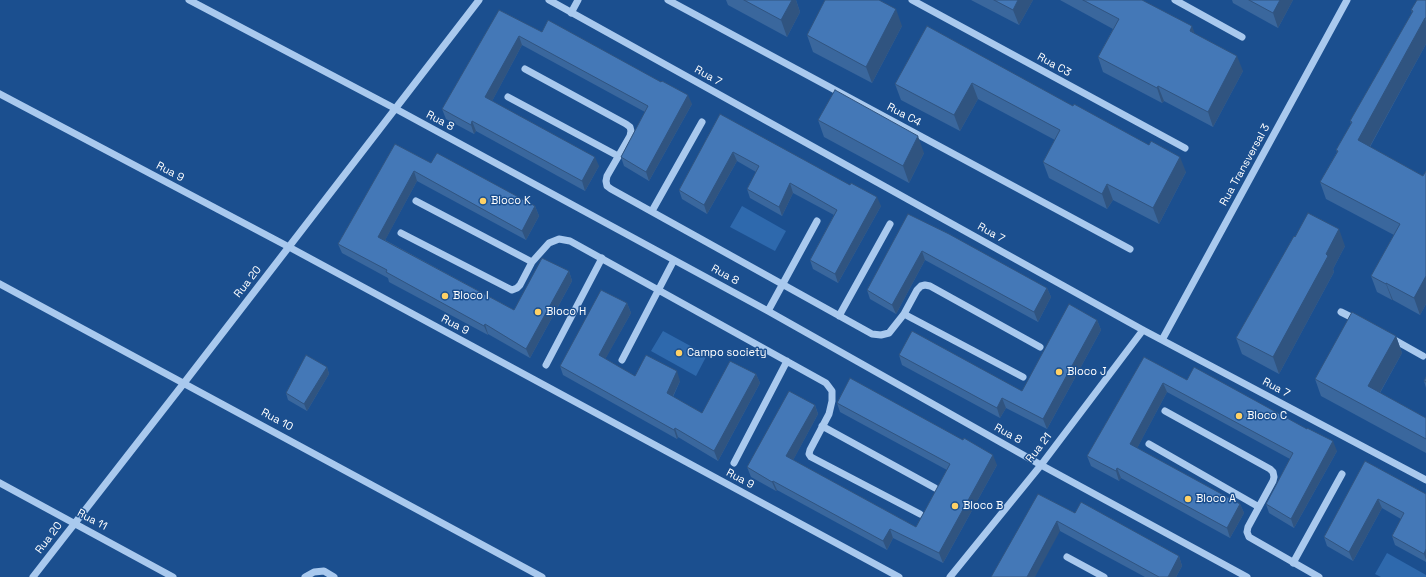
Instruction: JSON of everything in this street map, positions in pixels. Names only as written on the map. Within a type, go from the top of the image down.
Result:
[{"type":"street","name":"Rua 8","points":[[189,0],[396,109],[768,311],[1041,465],[1247,577]]},
{"type":"street","name":"Rua 20","points":[[33,577],[479,0]]},
{"type":"street","name":"Rua 7","points":[[549,0],[1143,330],[1426,480]]},
{"type":"street","points":[[571,13],[578,0]]},
{"type":"street","name":"Rua C4","points":[[668,0],[1130,249]]},
{"type":"street","name":"Rua C3","points":[[912,0],[1185,148]]},
{"type":"street","points":[[1175,0],[1242,37]]},
{"type":"street","name":"Rua Transversal 3","points":[[1162,340],[1347,0]]},
{"type":"street","points":[[525,69],[630,127],[630,136],[607,176],[607,186],[782,283],[838,316],[872,334],[881,335],[889,332],[904,314],[921,286],[925,285],[930,286],[1040,347]]},
{"type":"street","name":"Rua 9","points":[[0,94],[289,247],[899,577]]},
{"type":"street","points":[[508,97],[618,156]]},
{"type":"street","points":[[652,211],[702,122]]},
{"type":"street","points":[[416,201],[532,262]]},
{"type":"street","points":[[768,311],[817,221]]},
{"type":"street","points":[[838,316],[890,224]]},
{"type":"street","points":[[401,233],[512,290],[520,285],[532,262],[549,243],[559,239],[570,241],[602,258],[826,383],[832,390],[832,402],[829,414],[810,450],[809,454],[811,457],[920,514]]},
{"type":"street","points":[[546,365],[602,258]]},
{"type":"street","points":[[622,360],[674,260]]},
{"type":"street","name":"Rua 10","points":[[0,284],[542,577]]},
{"type":"street","points":[[1341,312],[1362,323]]},
{"type":"street","points":[[904,314],[1023,377]]},
{"type":"street","name":"Rua 21","points":[[950,577],[1041,465],[1143,330]]},
{"type":"street","points":[[1382,334],[1423,356]]},
{"type":"street","points":[[734,463],[787,361]]},
{"type":"street","points":[[1165,412],[1273,472],[1273,482],[1248,527],[1248,536],[1319,577]]},
{"type":"street","points":[[822,426],[935,488]]},
{"type":"street","points":[[1148,444],[1259,507]]},
{"type":"street","points":[[1293,562],[1342,474]]},
{"type":"street","name":"Rua 11","points":[[0,483],[173,577]]},
{"type":"street","points":[[1067,557],[1104,577]]},
{"type":"street","points":[[306,577],[314,572],[324,571],[334,577]]},
{"type":"shaded area","points":[[742,206],[786,231],[775,251],[730,227]]},
{"type":"shaded area","name":"Campo society","points":[[663,331],[707,355],[696,376],[651,351]]},
{"type":"shaded area","points":[[1387,553],[1426,575],[1426,577],[1381,577],[1375,574]]},
{"type":"building","points":[[744,0],[792,0],[781,20]]},
{"type":"building","points":[[825,0],[879,0],[896,9],[866,67],[807,35]]},
{"type":"building","points":[[994,0],[1018,0],[1013,10]]},
{"type":"building","points":[[1083,0],[1142,0],[1192,26],[1190,31],[1237,56],[1208,112],[1158,86],[1157,88],[1098,57],[1119,19]]},
{"type":"building","points":[[1249,0],[1280,0],[1273,13]]},
{"type":"building","points":[[1417,0],[1426,0],[1426,18],[1358,140],[1423,176],[1426,171],[1426,276],[1414,298],[1371,276],[1400,224],[1320,182],[1338,151],[1336,150],[1352,122],[1350,121],[1413,11],[1411,10]]},
{"type":"building","points":[[499,10],[542,32],[548,20],[661,82],[662,81],[688,95],[646,172],[621,157],[648,106],[519,36],[485,97],[595,157],[582,181],[472,121],[471,125],[442,109]]},
{"type":"building","points":[[927,26],[1073,106],[1074,104],[1149,145],[1151,141],[1180,157],[1153,208],[1107,184],[1102,194],[1043,162],[1060,130],[972,83],[954,115],[895,84]]},
{"type":"building","points":[[835,90],[918,136],[903,166],[818,120]]},
{"type":"building","points":[[720,114],[850,185],[851,183],[877,197],[835,274],[810,260],[837,210],[790,183],[779,207],[747,189],[759,166],[733,152],[704,205],[679,190]]},
{"type":"building","points":[[395,144],[431,163],[437,153],[535,206],[522,231],[414,171],[378,237],[514,310],[542,258],[569,271],[526,349],[485,324],[484,326],[386,272],[387,270],[338,244]]},
{"type":"building","points":[[1308,213],[1339,229],[1326,254],[1328,256],[1273,357],[1236,338]]},
{"type":"building","points":[[908,214],[949,234],[1047,288],[1034,312],[922,251],[892,305],[867,290]]},
{"type":"building","points":[[601,290],[627,303],[599,355],[635,376],[646,355],[677,371],[667,393],[702,413],[730,361],[756,374],[714,451],[675,428],[674,430],[560,366]]},
{"type":"building","points":[[1069,304],[1097,320],[1043,419],[1002,398],[997,408],[899,355],[912,331],[1022,391]]},
{"type":"building","points":[[1352,312],[1396,336],[1368,386],[1426,418],[1426,439],[1315,379]]},
{"type":"building","points":[[306,355],[327,367],[304,404],[286,393]]},
{"type":"building","points":[[1144,357],[1187,380],[1194,367],[1307,429],[1333,441],[1291,519],[1266,504],[1293,453],[1163,383],[1130,444],[1240,504],[1227,528],[1117,468],[1116,471],[1087,456]]},
{"type":"building","points":[[850,378],[963,440],[964,438],[993,455],[939,553],[890,529],[883,541],[773,481],[772,482],[747,467],[789,391],[815,405],[786,456],[916,527],[950,464],[837,403]]},
{"type":"building","points":[[1365,461],[1426,494],[1426,549],[1424,554],[1392,536],[1404,513],[1378,499],[1349,552],[1324,537]]},
{"type":"building","points":[[1038,494],[1075,513],[1081,502],[1179,556],[1168,577],[1159,577],[1057,521],[1027,577],[991,577]]},
{"type":"place","name":"Bloco K","points":[[483,201]]},
{"type":"place","name":"Bloco I","points":[[445,296]]},
{"type":"place","name":"Bloco H","points":[[538,312]]},
{"type":"place","name":"Campo society","points":[[679,353]]},
{"type":"place","name":"Bloco J","points":[[1059,372]]},
{"type":"place","name":"Bloco C","points":[[1239,416]]},
{"type":"place","name":"Bloco A","points":[[1188,499]]},
{"type":"place","name":"Bloco B","points":[[955,506]]}]
